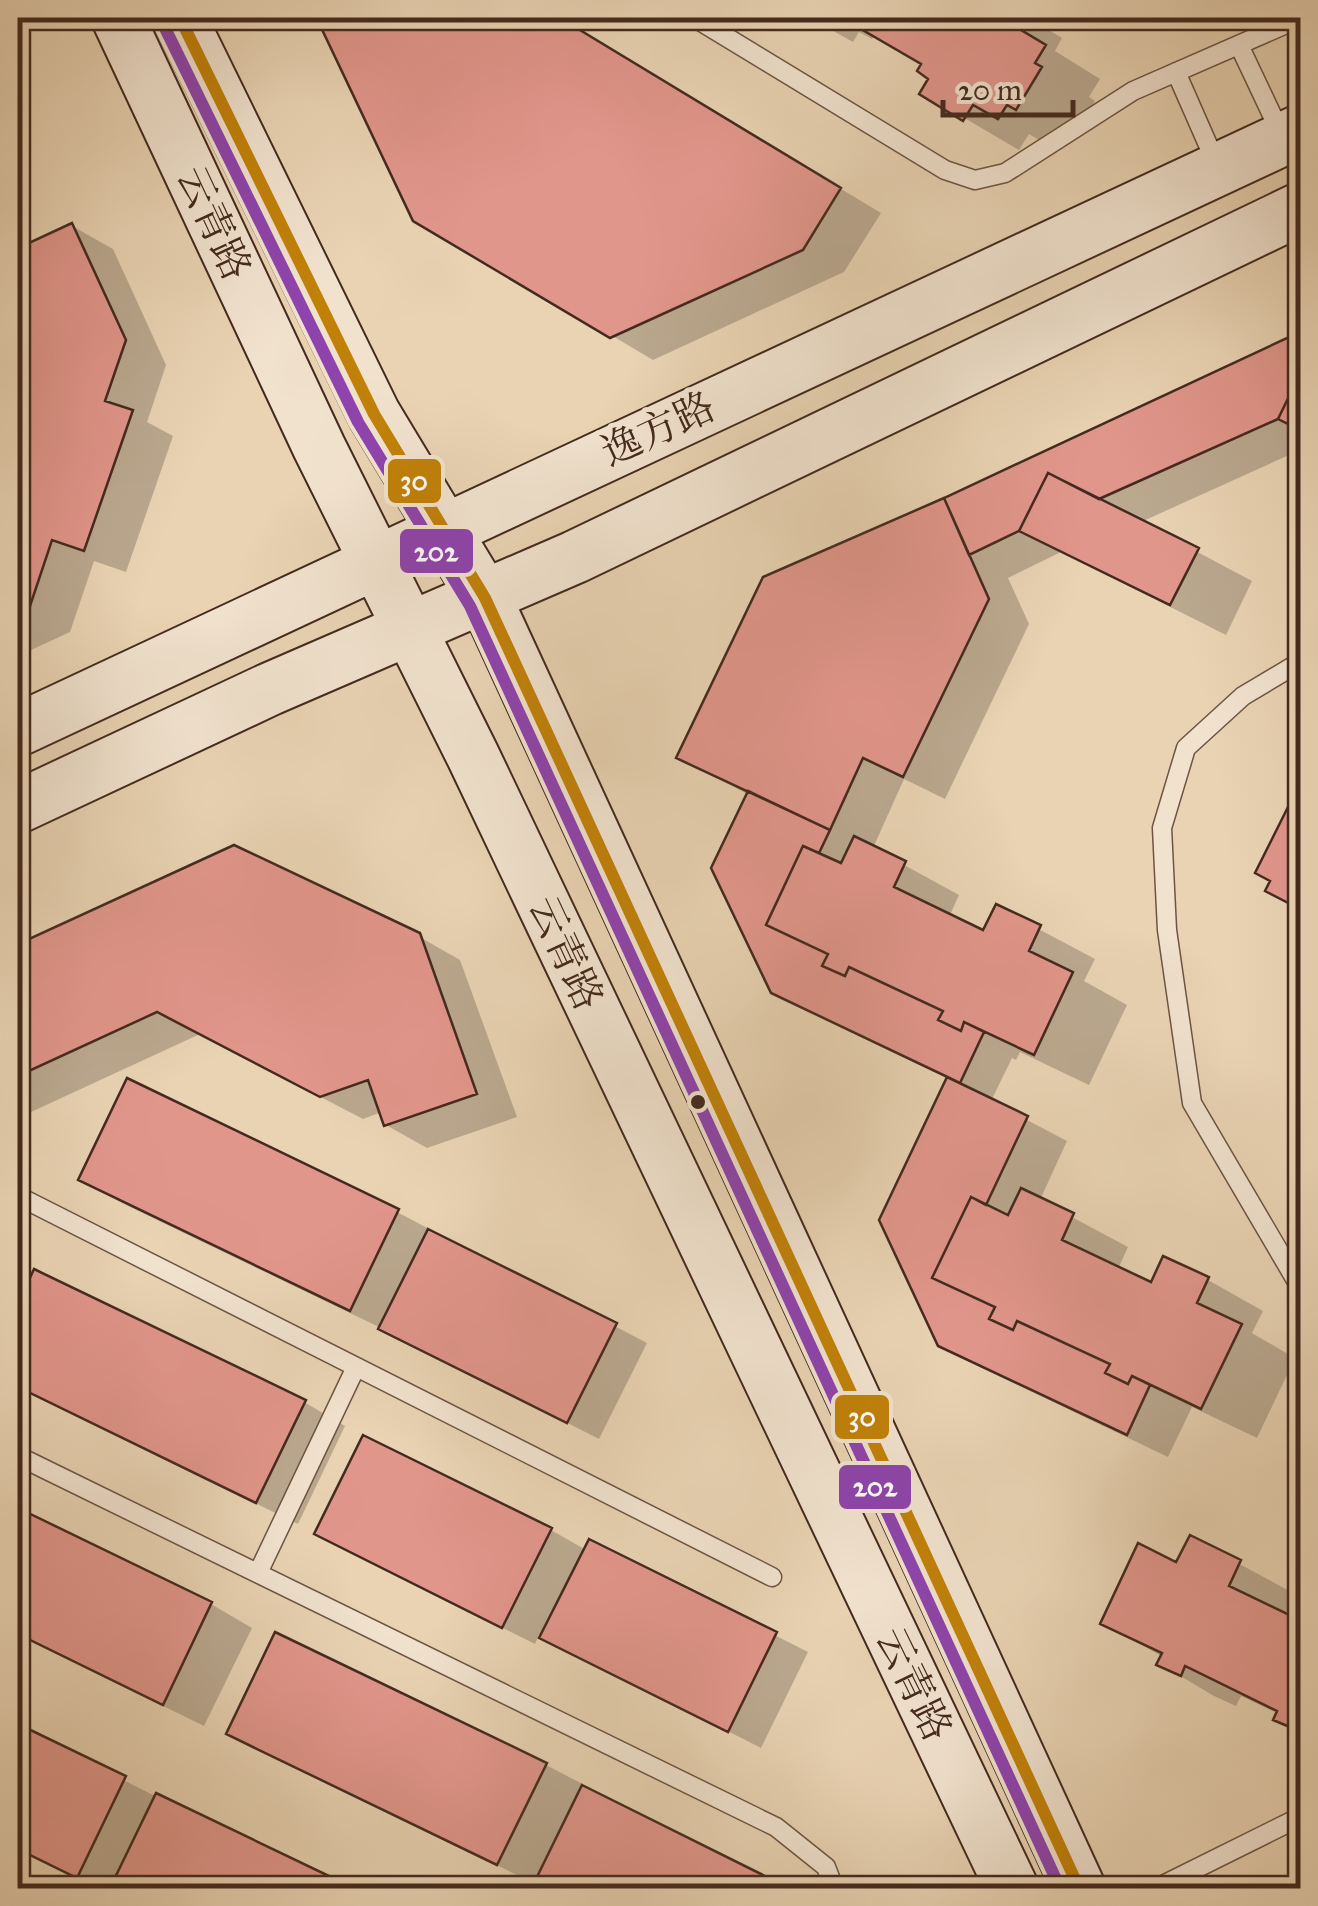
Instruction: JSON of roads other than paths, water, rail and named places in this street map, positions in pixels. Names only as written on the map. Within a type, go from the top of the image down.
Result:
[{"type":"street","name":"云青路","points":[[118,18],[1012,1888]]},
{"type":"street","name":"云青路","points":[[180,18],[374,414],[485,598],[1080,1888]]},
{"type":"street","name":"逸方路","points":[[18,730],[1292,135]]},
{"type":"street","name":"逸方路","points":[[18,807],[270,690],[485,598],[1300,209]]},
{"type":"lane","points":[[696,18],[944,170],[975,180],[1004,173],[1133,91],[1300,18]]},
{"type":"lane","points":[[1239,45],[1292,135]]},
{"type":"lane","points":[[1176,72],[1218,168]]},
{"type":"lane","points":[[1300,662],[1243,696],[1186,748],[1162,828],[1167,930],[1192,1103],[1300,1287]]},
{"type":"lane","points":[[18,1196],[772,1577]]},
{"type":"lane","points":[[258,1574],[356,1366]]},
{"type":"lane","points":[[18,1456],[776,1827],[826,1868],[834,1888]]},
{"type":"lane","points":[[1157,1888],[1300,1816]]}]
